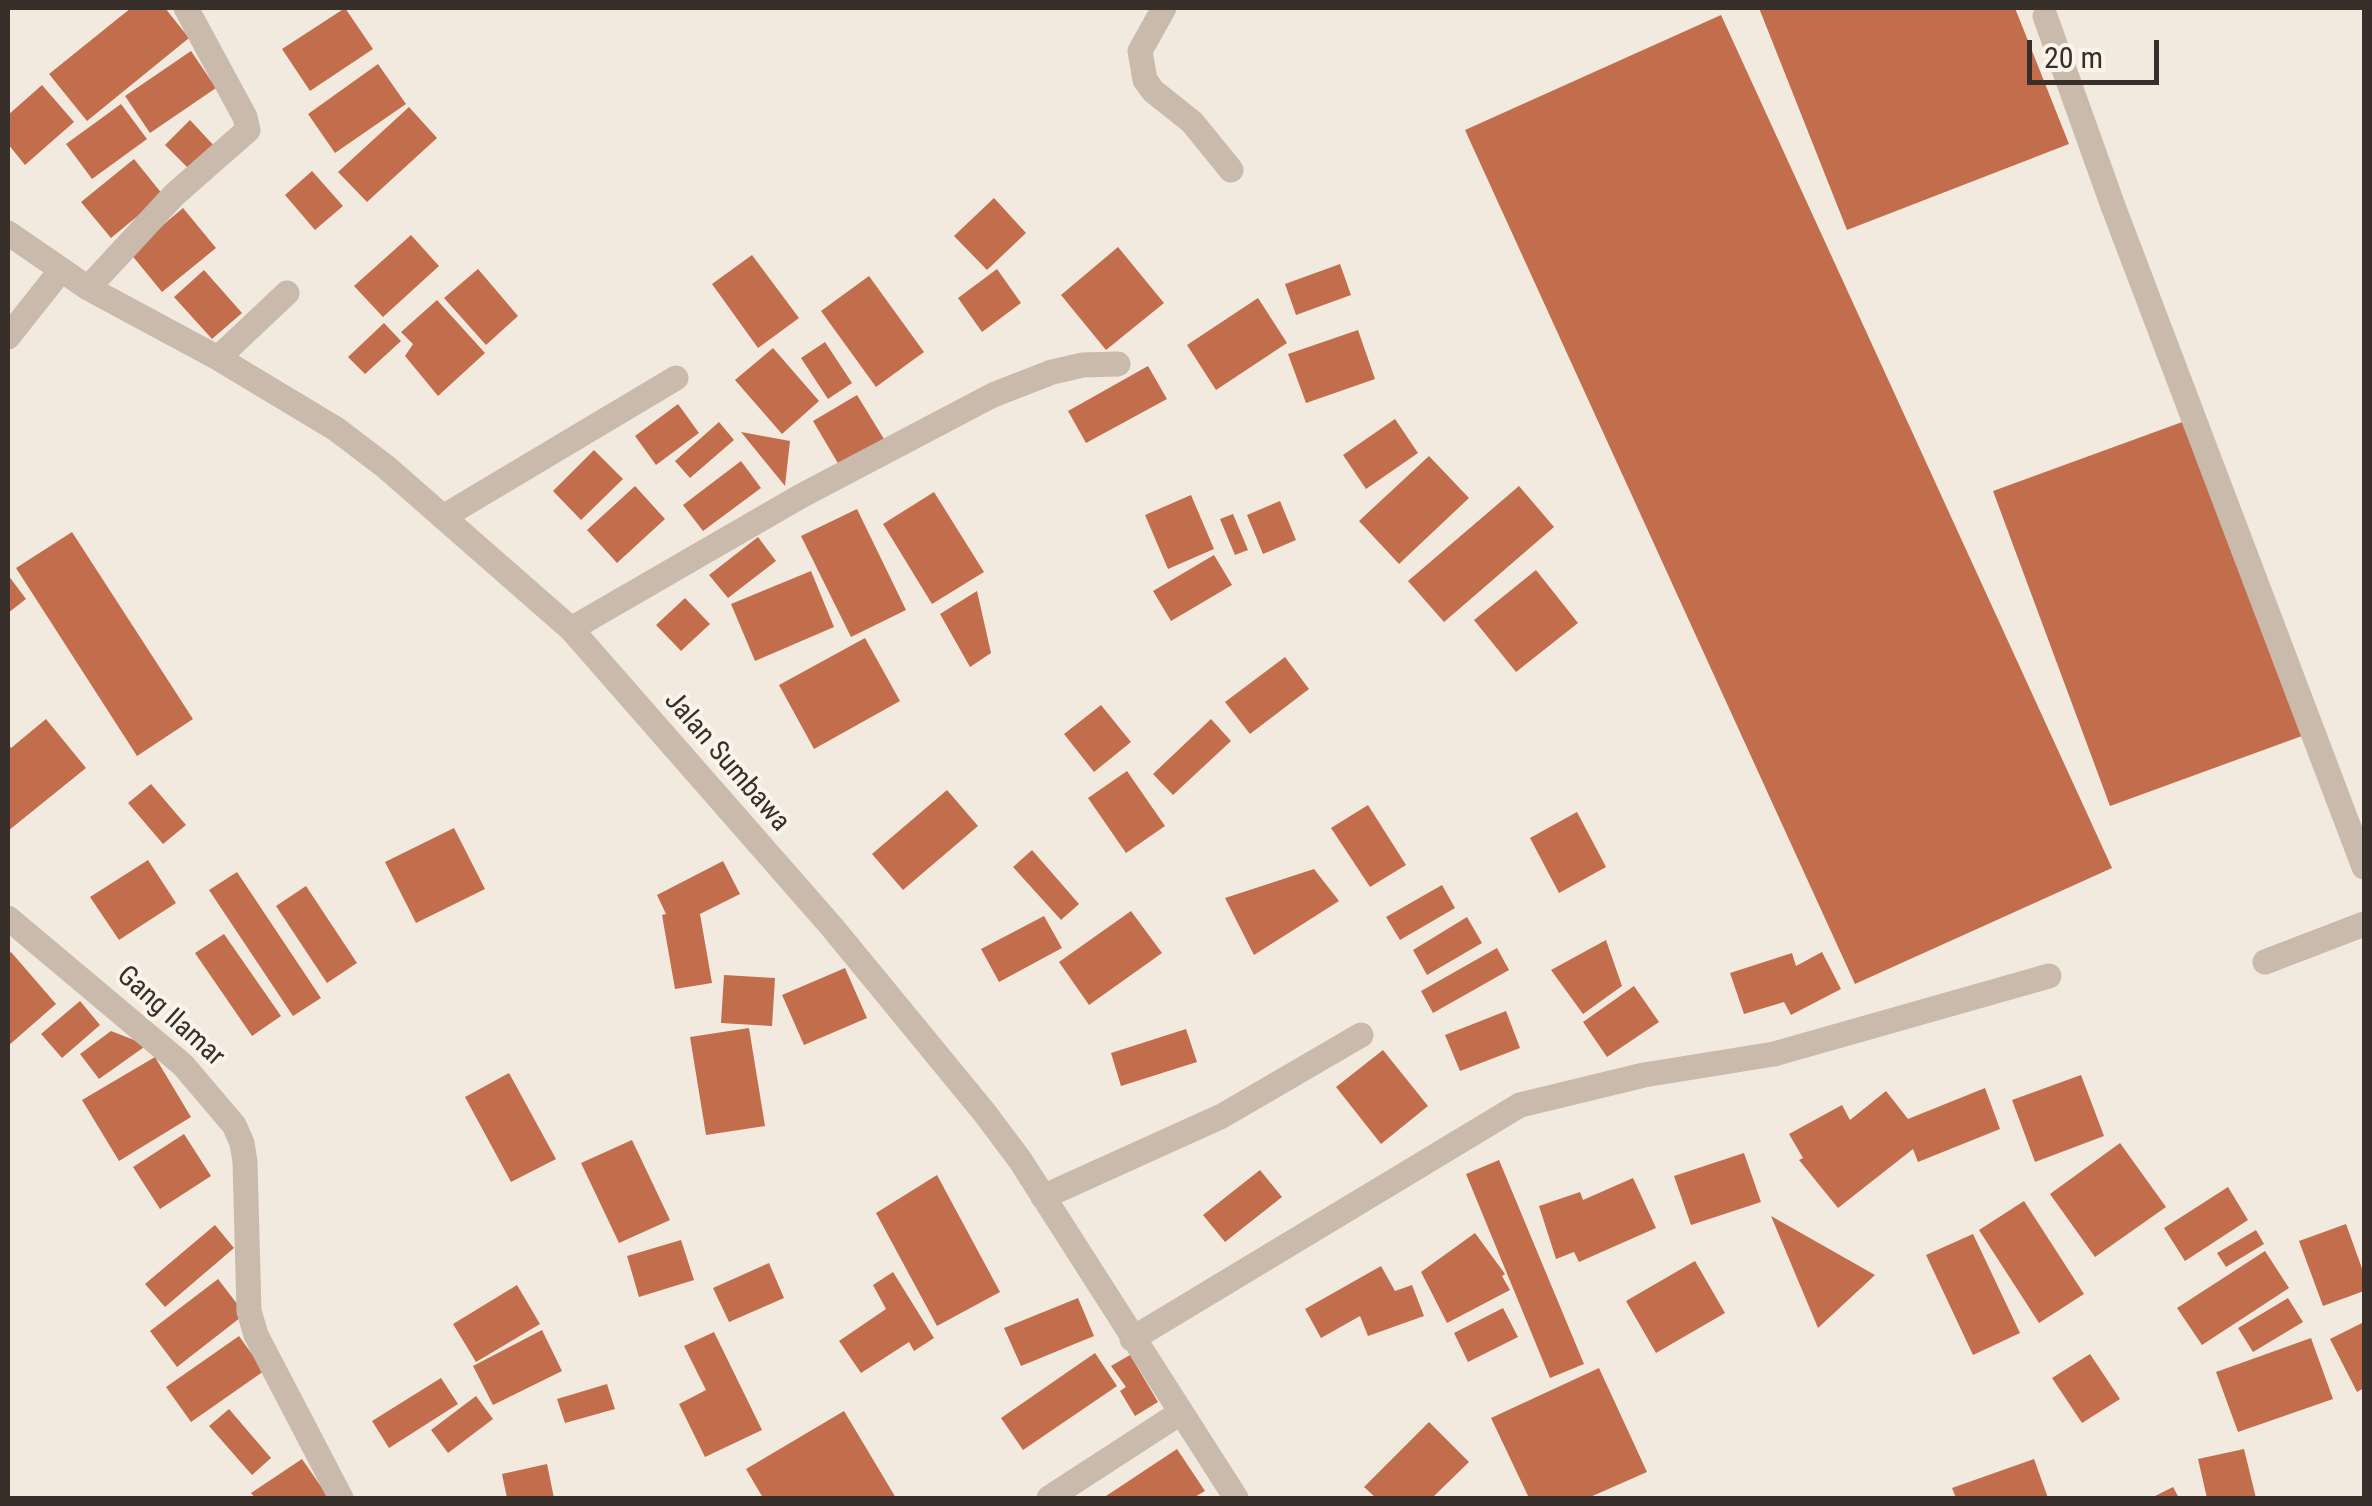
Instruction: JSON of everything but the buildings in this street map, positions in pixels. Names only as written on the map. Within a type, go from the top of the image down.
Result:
[{"type":"street","points":[[88,288],[174,195],[248,130],[245,117],[186,8]]},
{"type":"street","points":[[1164,8],[1140,51],[1145,80],[1192,122],[1231,170]]},
{"type":"street","points":[[2045,16],[2113,206],[2364,867]]},
{"type":"street","name":"Jalan Sumbawa","points":[[8,232],[88,288],[218,358],[336,429],[443,516],[571,629],[905,1013],[1011,1148],[1236,1498]]},
{"type":"street","points":[[8,337],[61,270]]},
{"type":"street","points":[[218,358],[286,294]]},
{"type":"street","points":[[571,629],[801,496],[993,395],[1052,372],[1084,365],[1118,364]]},
{"type":"street","points":[[443,516],[676,378]]},
{"type":"street","name":"Gang Ilamar","points":[[8,918],[201,1082],[234,1126],[242,1143],[248,1189],[249,1311],[256,1335],[341,1498]]},
{"type":"street","points":[[2265,962],[2364,924]]},
{"type":"street","points":[[1132,1339],[1520,1106],[1644,1075],[1774,1054],[2049,976]]},
{"type":"street","points":[[1042,1197],[1222,1116],[1361,1035]]},
{"type":"street","points":[[1050,1498],[1180,1413]]}]
